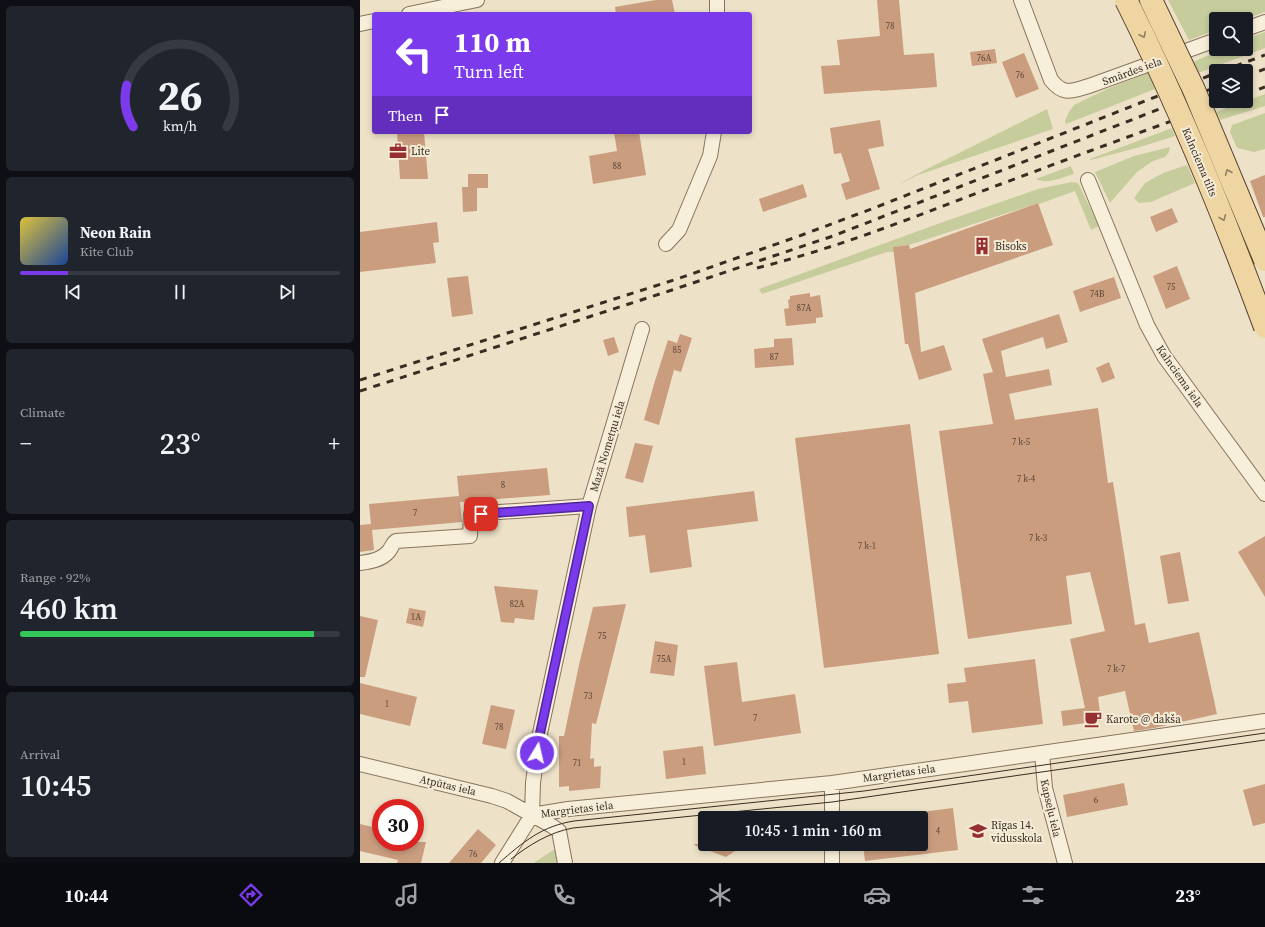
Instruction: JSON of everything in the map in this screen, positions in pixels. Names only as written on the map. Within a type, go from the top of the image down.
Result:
[{"type":"main road","name":"Kalnciema tilts","points":[[1126,0],[1173,99],[1209,182],[1265,327]]},
{"type":"main road","name":"Kalnciema tilts","points":[[1151,0],[1194,90],[1265,260]]},
{"type":"street","points":[[419,12],[477,0]]},
{"type":"street","points":[[717,0],[717,12]]},
{"type":"street","name":"Smārdes iela","points":[[1021,0],[1051,80],[1062,91],[1069,92],[1089,86],[1209,43]]},
{"type":"street","points":[[360,24],[372,21]]},
{"type":"street","points":[[1253,26],[1265,22]]},
{"type":"street","points":[[666,244],[679,230],[710,156],[714,134]]},
{"type":"street","name":"Kalnciema iela","points":[[1088,180],[1147,325],[1164,356],[1265,494]]},
{"type":"street","name":"Mazā Nometņu iela","points":[[532,815],[533,783],[539,738],[589,506],[642,329]]},
{"type":"street","points":[[360,563],[374,562],[389,552],[393,543],[396,541],[470,536],[471,514],[589,506]]},
{"type":"street","name":"Margrietas iela","points":[[532,815],[568,809],[832,783],[1042,752],[1190,733],[1265,721]]},
{"type":"street","name":"Kapseļu iela","points":[[1042,752],[1045,788],[1065,863]]},
{"type":"street","name":"Atpūtas iela","points":[[360,764],[507,801],[559,831],[565,863]]},
{"type":"street","points":[[832,783],[832,811]]},
{"type":"street","points":[[502,863],[532,815]]},
{"type":"street","points":[[832,851],[832,863]]},
{"type":"green space","points":[[1168,0],[1265,0],[1265,12],[1253,16],[1253,12],[1209,12],[1209,33],[1189,40]]},
{"type":"green space","points":[[1265,32],[1265,48],[1253,52],[1253,36]]},
{"type":"green space","points":[[1209,55],[1244,56],[1222,64],[1209,64],[1209,69],[1198,73],[1193,62]]},
{"type":"green space","points":[[1148,73],[1155,89],[1066,124],[1065,121],[1074,105],[1109,88]]},
{"type":"green space","points":[[1265,94],[1265,106],[1220,120],[1216,112],[1227,108],[1253,108],[1253,98]]},
{"type":"green space","points":[[1047,109],[1053,129],[918,175],[897,185],[921,172]]},
{"type":"green space","points":[[1265,113],[1265,149],[1254,152],[1237,148],[1230,132],[1232,125]]},
{"type":"green space","points":[[1172,128],[1175,136],[1140,147],[1091,160],[1090,159]]},
{"type":"green space","points":[[1170,147],[1169,152],[1165,157],[1153,161],[1137,172],[1110,203],[1095,172],[1134,156]]},
{"type":"green space","points":[[1187,165],[1195,183],[1151,202],[1139,203],[1134,198],[1145,183],[1163,173]]},
{"type":"green space","points":[[1071,166],[1074,174],[1050,181],[1040,181],[1036,179]]},
{"type":"green space","points":[[1072,182],[1078,183],[1099,226],[1091,230],[1075,191],[1039,204],[1038,203],[909,245],[894,247],[894,252],[887,252],[762,294],[759,289],[1038,189]]},
{"type":"green space","points":[[555,849],[557,863],[534,863],[535,862]]},
{"type":"building","points":[[656,0],[672,0],[675,12],[616,12],[615,7]]},
{"type":"building","points":[[877,0],[899,0],[904,55],[934,53],[937,87],[824,94],[821,66],[840,65],[837,40],[880,36]]},
{"type":"building","points":[[995,49],[997,63],[972,66],[970,52]]},
{"type":"building","points":[[1024,53],[1039,89],[1016,98],[1002,62]]},
{"type":"building","points":[[880,120],[884,146],[868,149],[880,189],[846,200],[841,184],[850,181],[841,153],[834,154],[830,128]]},
{"type":"building","points":[[397,134],[424,134],[428,179],[400,179]]},
{"type":"building","points":[[614,134],[639,134],[646,175],[593,184],[589,156],[617,151]]},
{"type":"building","points":[[468,174],[488,174],[488,188],[477,188],[477,211],[463,212],[462,187],[468,187]]},
{"type":"building","points":[[1265,175],[1265,217],[1263,217],[1250,181]]},
{"type":"building","points":[[803,184],[807,197],[763,212],[759,199]]},
{"type":"building","name":"Bisoks","points":[[1038,203],[1053,245],[915,293],[921,352],[944,345],[952,370],[919,380],[908,344],[905,344],[893,247],[909,245],[910,249]]},
{"type":"building","points":[[1172,208],[1178,222],[1156,232],[1150,217]]},
{"type":"building","points":[[437,222],[439,242],[433,243],[436,263],[360,272],[360,232]]},
{"type":"building","points":[[1177,266],[1190,299],[1166,309],[1153,276]]},
{"type":"building","points":[[468,276],[473,314],[452,317],[447,278]]},
{"type":"building","points":[[1114,277],[1121,298],[1080,312],[1073,291]]},
{"type":"building","points":[[810,293],[810,297],[820,295],[823,317],[816,318],[816,323],[786,326],[784,309],[789,308],[788,300],[790,299],[790,296]]},
{"type":"building","points":[[1059,314],[1068,342],[1046,349],[1043,337],[1001,351],[1006,377],[1049,369],[1052,385],[1009,394],[1015,420],[1098,408],[1108,483],[1113,482],[1135,625],[1145,623],[1149,643],[1199,632],[1217,714],[1134,731],[1125,691],[1098,697],[1101,721],[1063,726],[1061,711],[1085,708],[1070,639],[1105,631],[1090,572],[1066,576],[1072,624],[968,639],[939,431],[993,424],[983,374],[993,372],[982,339]]},
{"type":"building","points":[[680,334],[692,338],[681,372],[674,370],[659,425],[644,420],[668,340],[677,343]]},
{"type":"building","points":[[614,337],[619,352],[608,356],[603,340]]},
{"type":"building","points":[[792,338],[794,365],[755,368],[754,349],[774,347],[774,339]]},
{"type":"building","points":[[1109,362],[1115,378],[1102,383],[1096,368]]},
{"type":"building","points":[[910,424],[939,654],[824,668],[795,438]]},
{"type":"building","points":[[635,443],[653,446],[643,483],[625,478]]},
{"type":"building","points":[[547,468],[550,495],[460,502],[462,522],[372,530],[374,550],[360,552],[360,525],[371,524],[369,504],[459,496],[457,476]]},
{"type":"building","points":[[754,491],[758,521],[687,530],[692,567],[650,573],[645,535],[629,537],[626,507]]},
{"type":"building","points":[[1265,536],[1265,597],[1238,552]]},
{"type":"building","points":[[1180,552],[1189,601],[1168,604],[1160,556]]},
{"type":"building","points":[[494,586],[538,590],[534,620],[515,618],[514,623],[501,622]]},
{"type":"building","points":[[626,604],[596,724],[592,723],[590,759],[594,758],[594,767],[601,766],[600,788],[569,791],[569,786],[559,787],[559,736],[564,736],[593,607]]},
{"type":"building","points":[[409,608],[426,611],[423,627],[406,623]]},
{"type":"building","points":[[360,616],[378,620],[365,677],[360,677]]},
{"type":"building","points":[[655,641],[678,645],[674,676],[650,673]]},
{"type":"building","points":[[1035,659],[1043,724],[972,733],[968,701],[949,703],[947,684],[966,682],[964,668]]},
{"type":"building","points":[[737,662],[742,702],[795,694],[801,733],[714,746],[704,666]]},
{"type":"building","points":[[360,683],[417,697],[410,726],[360,714]]},
{"type":"building","points":[[491,705],[515,710],[506,749],[482,744]]},
{"type":"building","points":[[703,746],[706,774],[666,779],[663,751]]},
{"type":"building","points":[[1124,783],[1128,805],[1067,817],[1063,795]]},
{"type":"building","points":[[1265,784],[1265,823],[1253,826],[1243,790]]},
{"type":"building","points":[[953,808],[958,850],[865,861],[864,851],[928,851],[928,811]]},
{"type":"building","points":[[360,824],[372,827],[372,851],[424,851],[421,863],[397,863],[398,860],[360,851]]},
{"type":"building","points":[[478,829],[496,845],[481,863],[449,863]]},
{"type":"building","points":[[710,851],[735,851],[726,857]]},
{"type":"tram line","points":[[499,863],[516,848],[534,836],[552,827],[574,821],[864,791],[1265,733]]},
{"type":"tram line","points":[[511,859],[540,840],[573,828],[832,802],[1265,740]]},
{"type":"railway","points":[[1241,64],[1265,55]]},
{"type":"railway","points":[[1253,73],[1265,69]]},
{"type":"railway","points":[[360,380],[680,278],[802,235],[1209,76]]},
{"type":"railway","points":[[1253,91],[1265,87]]},
{"type":"railway","points":[[360,391],[833,236],[1209,90]]},
{"type":"railway","points":[[757,268],[868,234],[1209,108]]},
{"type":"place","name":"Lite","points":[[398,151]]},
{"type":"place","name":"Bisoks","points":[[982,246]]},
{"type":"place","name":"Karote @ dakša","points":[[1093,719]]},
{"type":"place","name":"Rīgas 14. vidusskola","points":[[978,831]]},
{"type":"route","points":[[481,514],[589,506],[537,753]]}]
